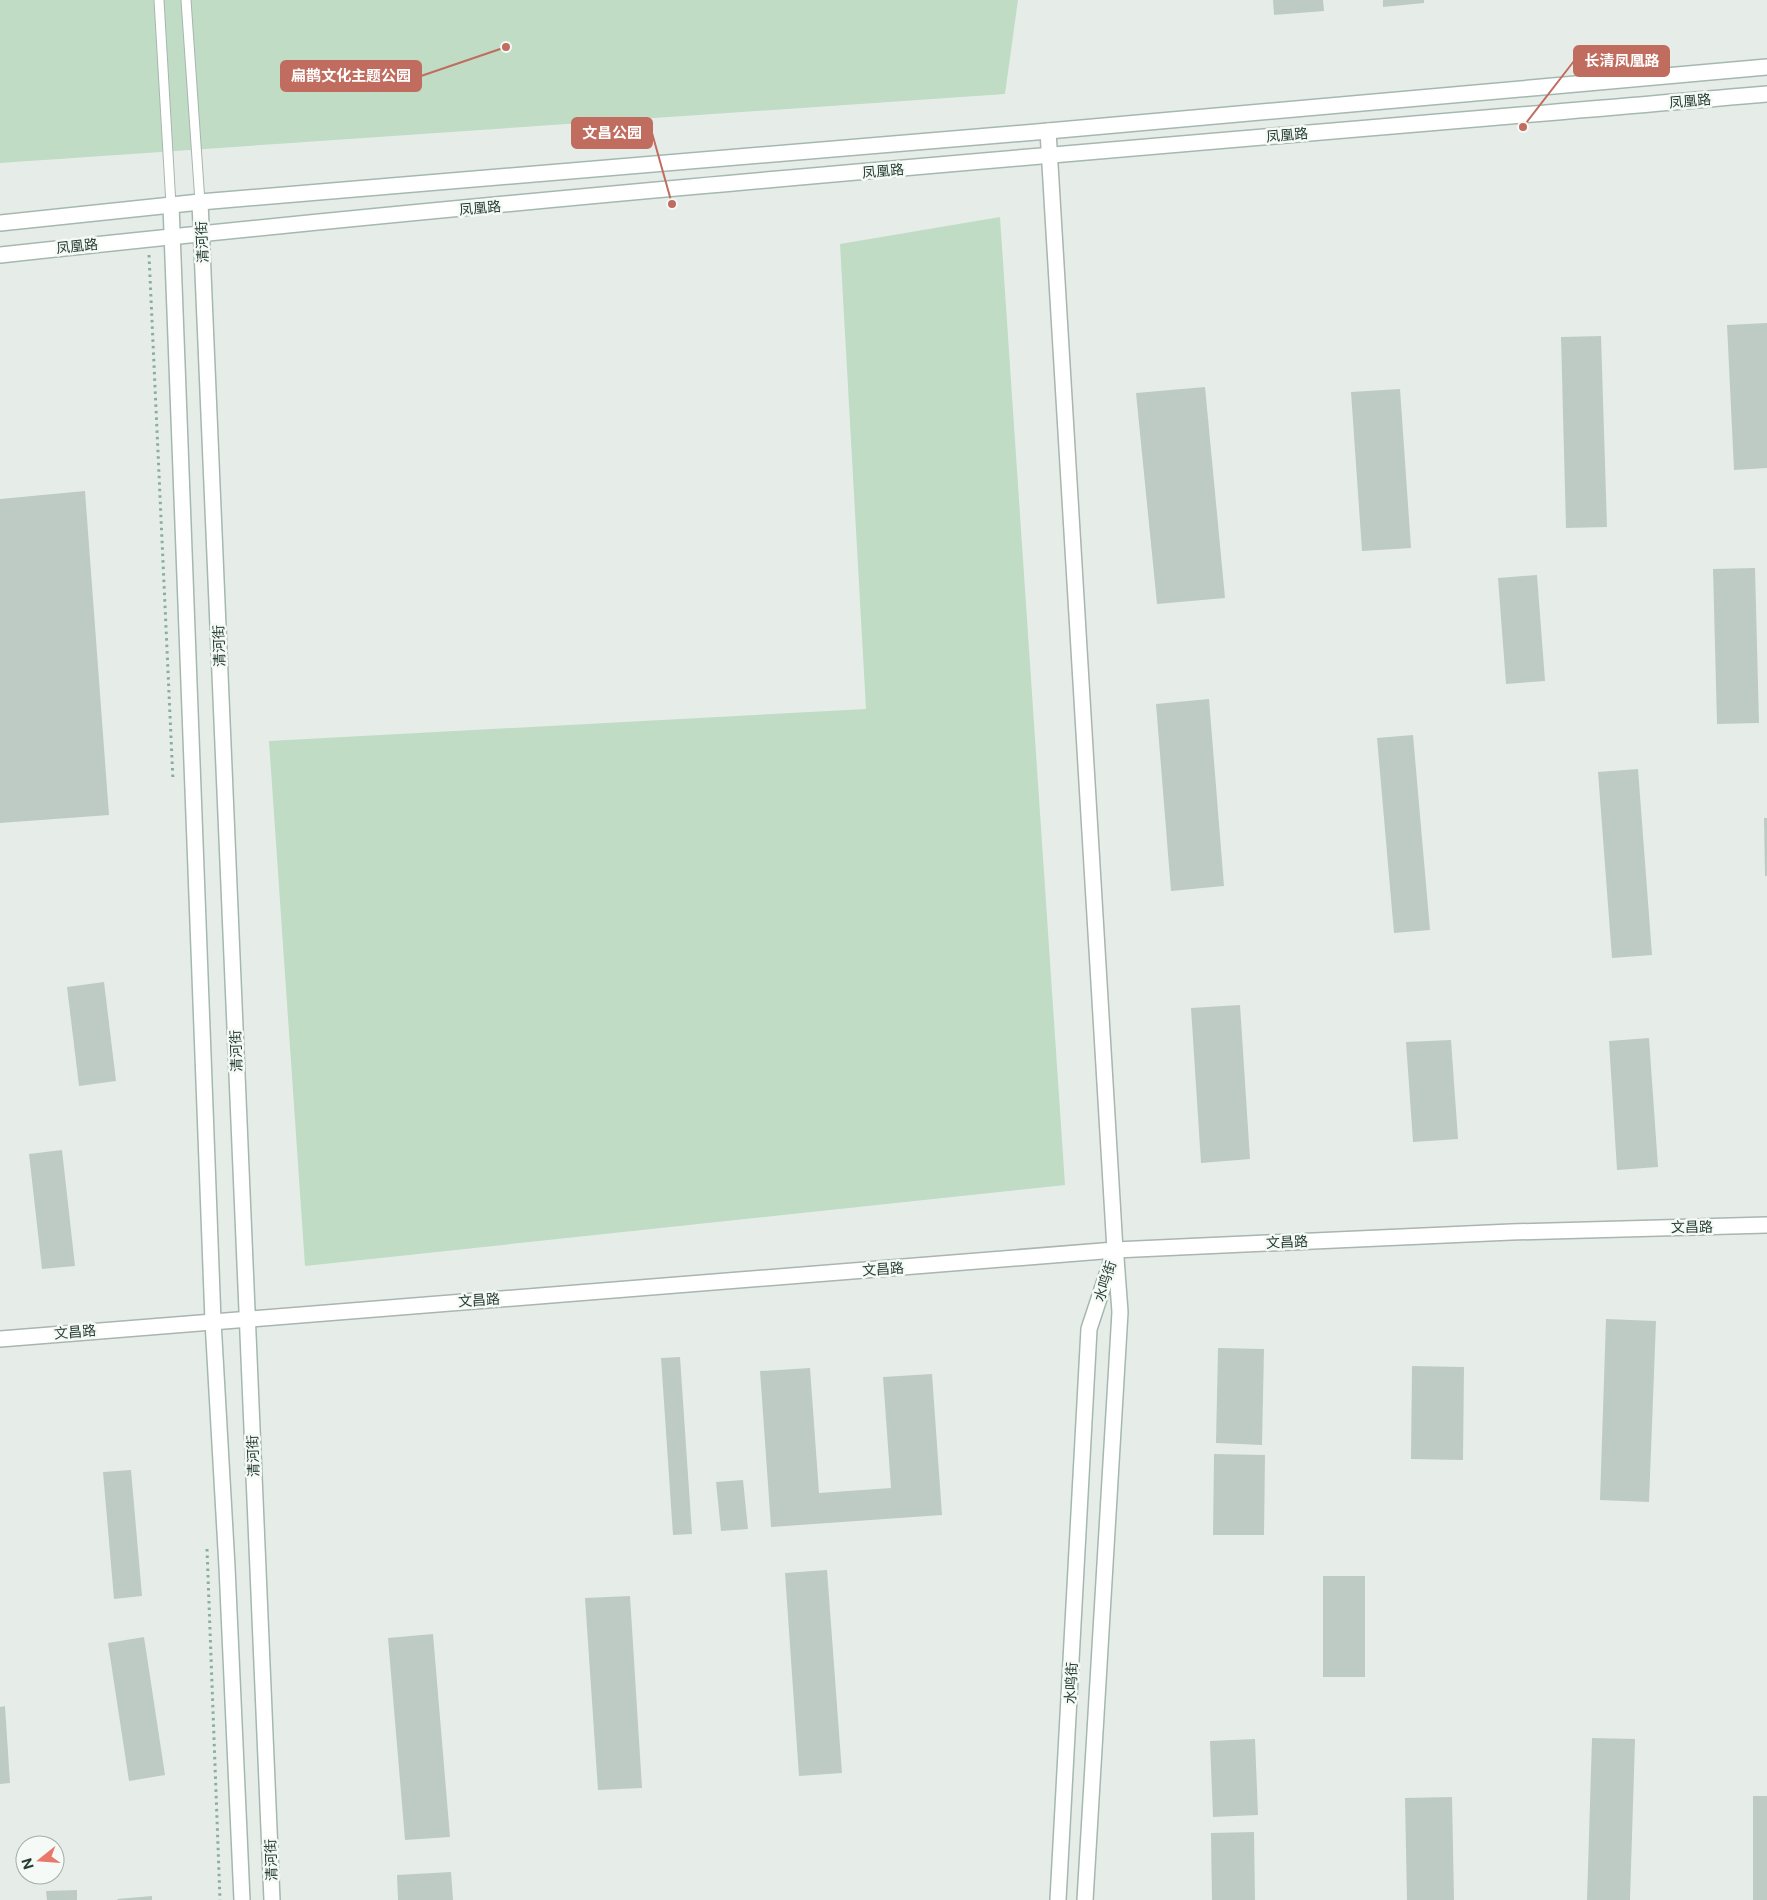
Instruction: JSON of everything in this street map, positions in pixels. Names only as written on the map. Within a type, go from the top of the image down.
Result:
[{"type":"main road","name":"凤凰路","points":[[0,223],[200,202],[1048,131],[1767,67]]},
{"type":"main road","name":"凤凰路","points":[[0,255],[201,233],[1050,156],[1767,94]]},
{"type":"main road","points":[[1048,131],[1115,1250]]},
{"type":"main road","name":"清河街","points":[[200,202],[272,1900]]},
{"type":"main road","name":"清河街","points":[[171,205],[213,1321],[228,1567],[242,1900]]},
{"type":"main road","name":"文昌路","points":[[0,1339],[1115,1250],[1511,1232],[1767,1225]]},
{"type":"main road","name":"水鸣街","points":[[1058,1900],[1089,1329],[1115,1250]]},
{"type":"main road","name":"水鸣街","points":[[1085,1900],[1120,1312],[1115,1250]]},
{"type":"lane","points":[[159,0],[171,205]]},
{"type":"lane","points":[[186,0],[200,202]]},
{"type":"green space","points":[[0,0],[1018,0],[1005,94],[0,163]]},
{"type":"green space","points":[[1000,217],[1065,1185],[305,1266],[269,741],[866,709],[840,244]]},
{"type":"building","points":[[1273,0],[1323,0],[1324,11],[1274,15]]},
{"type":"building","points":[[1383,0],[1424,0],[1424,3],[1383,7]]},
{"type":"building","points":[[1767,323],[1767,468],[1734,470],[1727,325]]},
{"type":"building","points":[[1601,336],[1607,527],[1566,528],[1561,337]]},
{"type":"building","points":[[1205,387],[1225,598],[1157,604],[1136,393]]},
{"type":"building","points":[[1400,389],[1411,548],[1362,551],[1351,392]]},
{"type":"building","points":[[85,491],[109,815],[0,823],[0,499]]},
{"type":"building","points":[[1755,568],[1759,723],[1717,724],[1713,569]]},
{"type":"building","points":[[1537,575],[1545,681],[1506,684],[1498,578]]},
{"type":"building","points":[[1209,699],[1224,886],[1171,891],[1156,704]]},
{"type":"building","points":[[1413,735],[1430,930],[1394,933],[1377,738]]},
{"type":"building","points":[[1638,769],[1652,955],[1612,958],[1598,772]]},
{"type":"building","points":[[1764,818],[1767,818],[1767,876],[1765,876]]},
{"type":"building","points":[[104,982],[116,1081],[79,1086],[67,987]]},
{"type":"building","points":[[1240,1005],[1250,1159],[1201,1163],[1191,1008]]},
{"type":"building","points":[[1649,1038],[1658,1167],[1617,1170],[1609,1041]]},
{"type":"building","points":[[1451,1040],[1458,1139],[1413,1142],[1406,1042]]},
{"type":"building","points":[[62,1150],[75,1266],[42,1269],[29,1154]]},
{"type":"building","points":[[1606,1319],[1656,1321],[1649,1502],[1600,1500]]},
{"type":"building","points":[[1218,1348],[1264,1349],[1262,1445],[1216,1443]]},
{"type":"building","points":[[680,1357],[692,1534],[673,1535],[661,1358]]},
{"type":"building","points":[[1412,1366],[1464,1367],[1463,1460],[1411,1459]]},
{"type":"building","points":[[810,1368],[819,1493],[891,1488],[883,1377],[932,1374],[942,1515],[771,1527],[760,1371]]},
{"type":"building","points":[[1214,1454],[1265,1455],[1264,1535],[1213,1535]]},
{"type":"building","points":[[131,1470],[142,1596],[114,1599],[103,1472]]},
{"type":"building","points":[[743,1480],[748,1529],[721,1531],[716,1482]]},
{"type":"building","points":[[827,1570],[842,1773],[799,1776],[785,1573]]},
{"type":"building","points":[[1323,1576],[1365,1576],[1365,1677],[1323,1677]]},
{"type":"building","points":[[630,1596],[642,1788],[598,1790],[585,1598]]},
{"type":"building","points":[[433,1634],[450,1837],[405,1840],[388,1638]]},
{"type":"building","points":[[144,1637],[165,1775],[129,1781],[108,1643]]},
{"type":"building","points":[[5,1706],[10,1783],[0,1784],[0,1707]]},
{"type":"building","points":[[1592,1738],[1635,1739],[1630,1900],[1587,1900]]},
{"type":"building","points":[[1255,1739],[1258,1815],[1213,1817],[1210,1741]]},
{"type":"building","points":[[1753,1796],[1767,1796],[1767,1900],[1753,1900]]},
{"type":"building","points":[[1452,1797],[1454,1900],[1407,1900],[1405,1798]]},
{"type":"building","points":[[1254,1832],[1255,1900],[1212,1900],[1211,1833]]},
{"type":"building","points":[[451,1872],[453,1900],[398,1900],[397,1875]]},
{"type":"building","points":[[77,1890],[77,1900],[47,1900],[46,1891]]},
{"type":"building","points":[[152,1896],[152,1900],[117,1899]]},
{"type":"place","name":"扁鹊文化主题公园","points":[[506,47]]},
{"type":"place","name":"长清凤凰路","points":[[1523,127]]},
{"type":"place","name":"文昌公园","points":[[672,204]]}]
